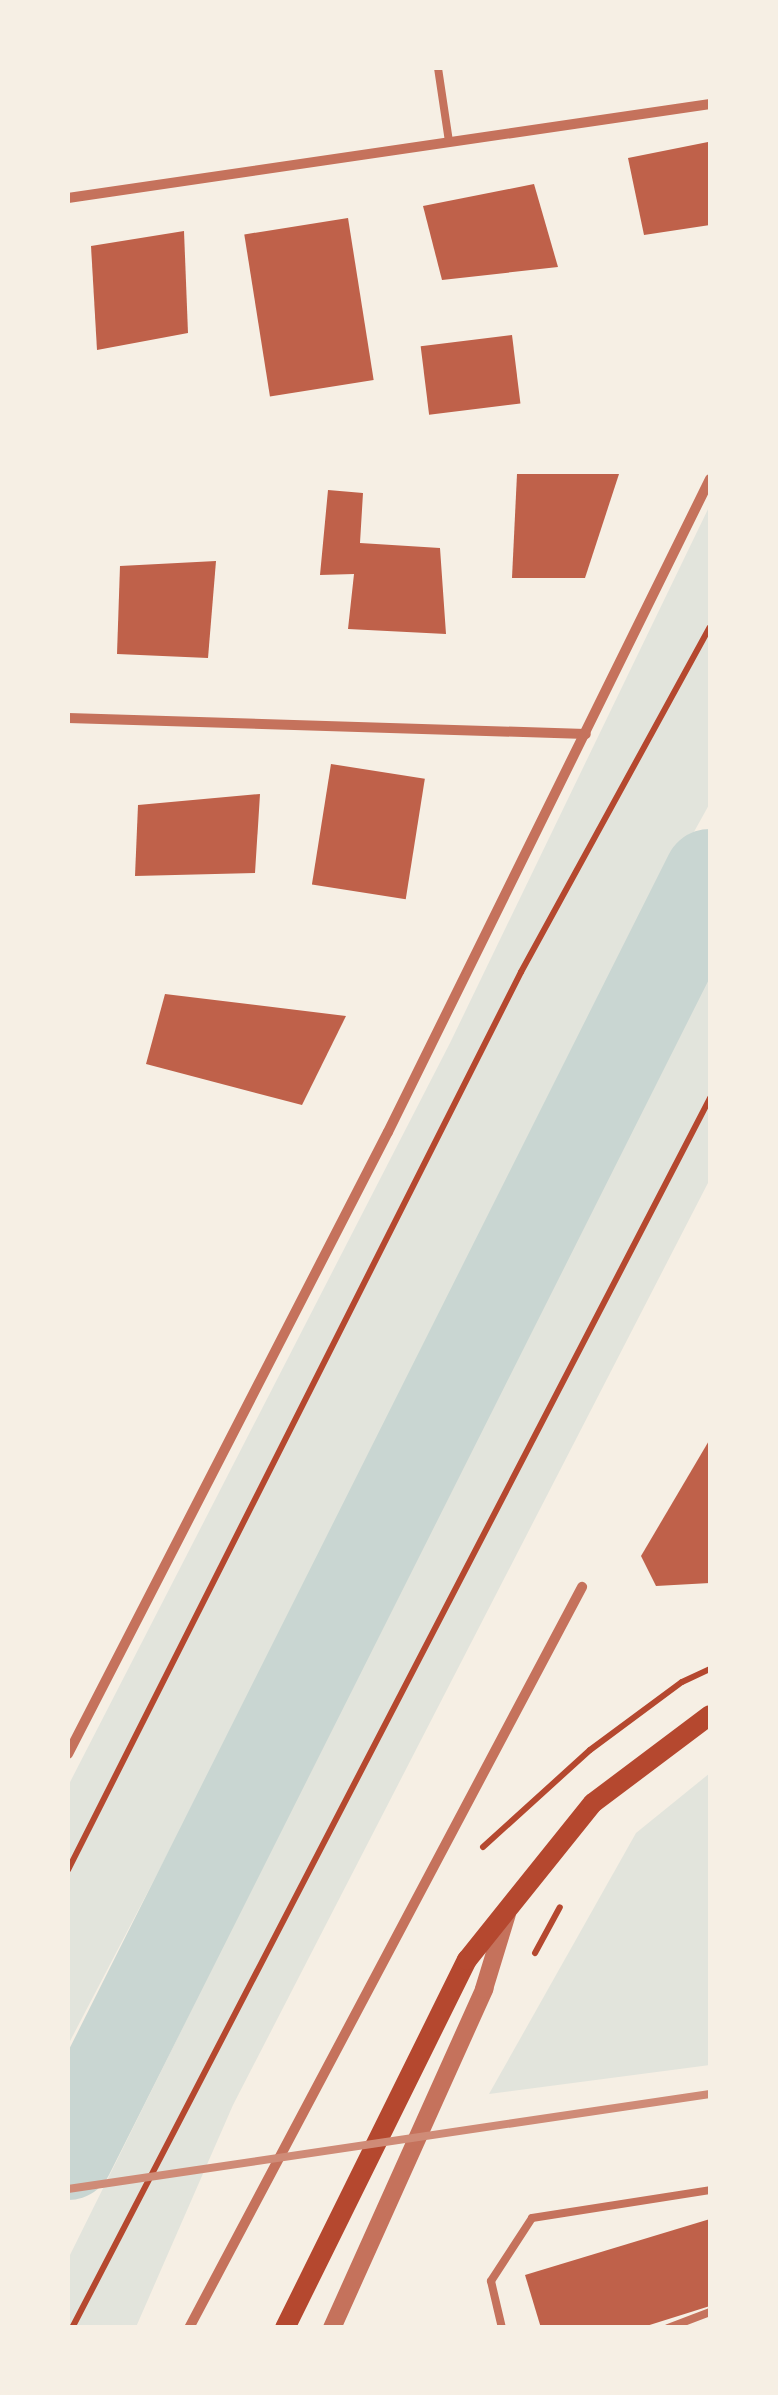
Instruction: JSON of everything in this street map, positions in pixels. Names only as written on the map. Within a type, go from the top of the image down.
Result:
[{"type":"main road","points":[[286,2328],[467,1960],[594,1802],[710,1715]]},
{"type":"street","points":[[68,198],[710,104]]},
{"type":"street","points":[[68,1754],[586,734],[710,479]]},
{"type":"street","points":[[68,718],[586,734]]},
{"type":"street","points":[[189,2328],[582,1587]]},
{"type":"street","points":[[332,2328],[484,1988],[511,1902]]},
{"type":"lane","points":[[438,68],[448,142]]},
{"type":"lane","points":[[502,2328],[492,2281],[532,2218],[710,2190]]},
{"type":"lane","points":[[668,2328],[710,2312]]},
{"type":"path","points":[[68,1870],[521,972],[710,627]]},
{"type":"path","points":[[72,2328],[710,1098]]},
{"type":"path","points":[[470,1859],[590,1750],[682,1682],[710,1669]]},
{"type":"path","points":[[532,1958],[566,1896]]},
{"type":"shaded area","points":[[710,505],[710,803],[564,1066],[315,1571],[68,2045],[68,1786],[450,1043]]},
{"type":"shaded area","points":[[710,964],[710,1179],[233,2105],[136,2327],[68,2327],[68,2259]]},
{"type":"shaded area","points":[[710,1773],[710,2065],[489,2094],[636,1833]]},
{"type":"building","points":[[708,142],[710,225],[644,235],[628,158]]},
{"type":"building","points":[[534,184],[558,267],[442,280],[423,206]]},
{"type":"building","points":[[348,218],[374,380],[270,396],[244,234]]},
{"type":"building","points":[[184,231],[188,333],[97,350],[91,246]]},
{"type":"building","points":[[512,335],[520,403],[429,415],[421,346]]},
{"type":"building","points":[[517,474],[619,474],[585,578],[512,578]]},
{"type":"building","points":[[328,490],[363,493],[360,543],[440,548],[446,634],[348,629],[354,574],[320,575]]},
{"type":"building","points":[[216,561],[208,658],[117,654],[120,566]]},
{"type":"building","points":[[331,764],[425,779],[406,899],[312,884]]},
{"type":"building","points":[[260,794],[255,873],[135,876],[138,805]]},
{"type":"building","points":[[165,994],[346,1016],[302,1105],[146,1064]]},
{"type":"building","points":[[710,1439],[710,1583],[656,1586],[641,1556]]},
{"type":"building","points":[[710,2219],[710,2306],[640,2328],[541,2328],[525,2275]]},
{"type":"waterway","points":[[68,2154],[710,875]]},
{"type":"railway","points":[[68,2189],[710,2094]]}]
